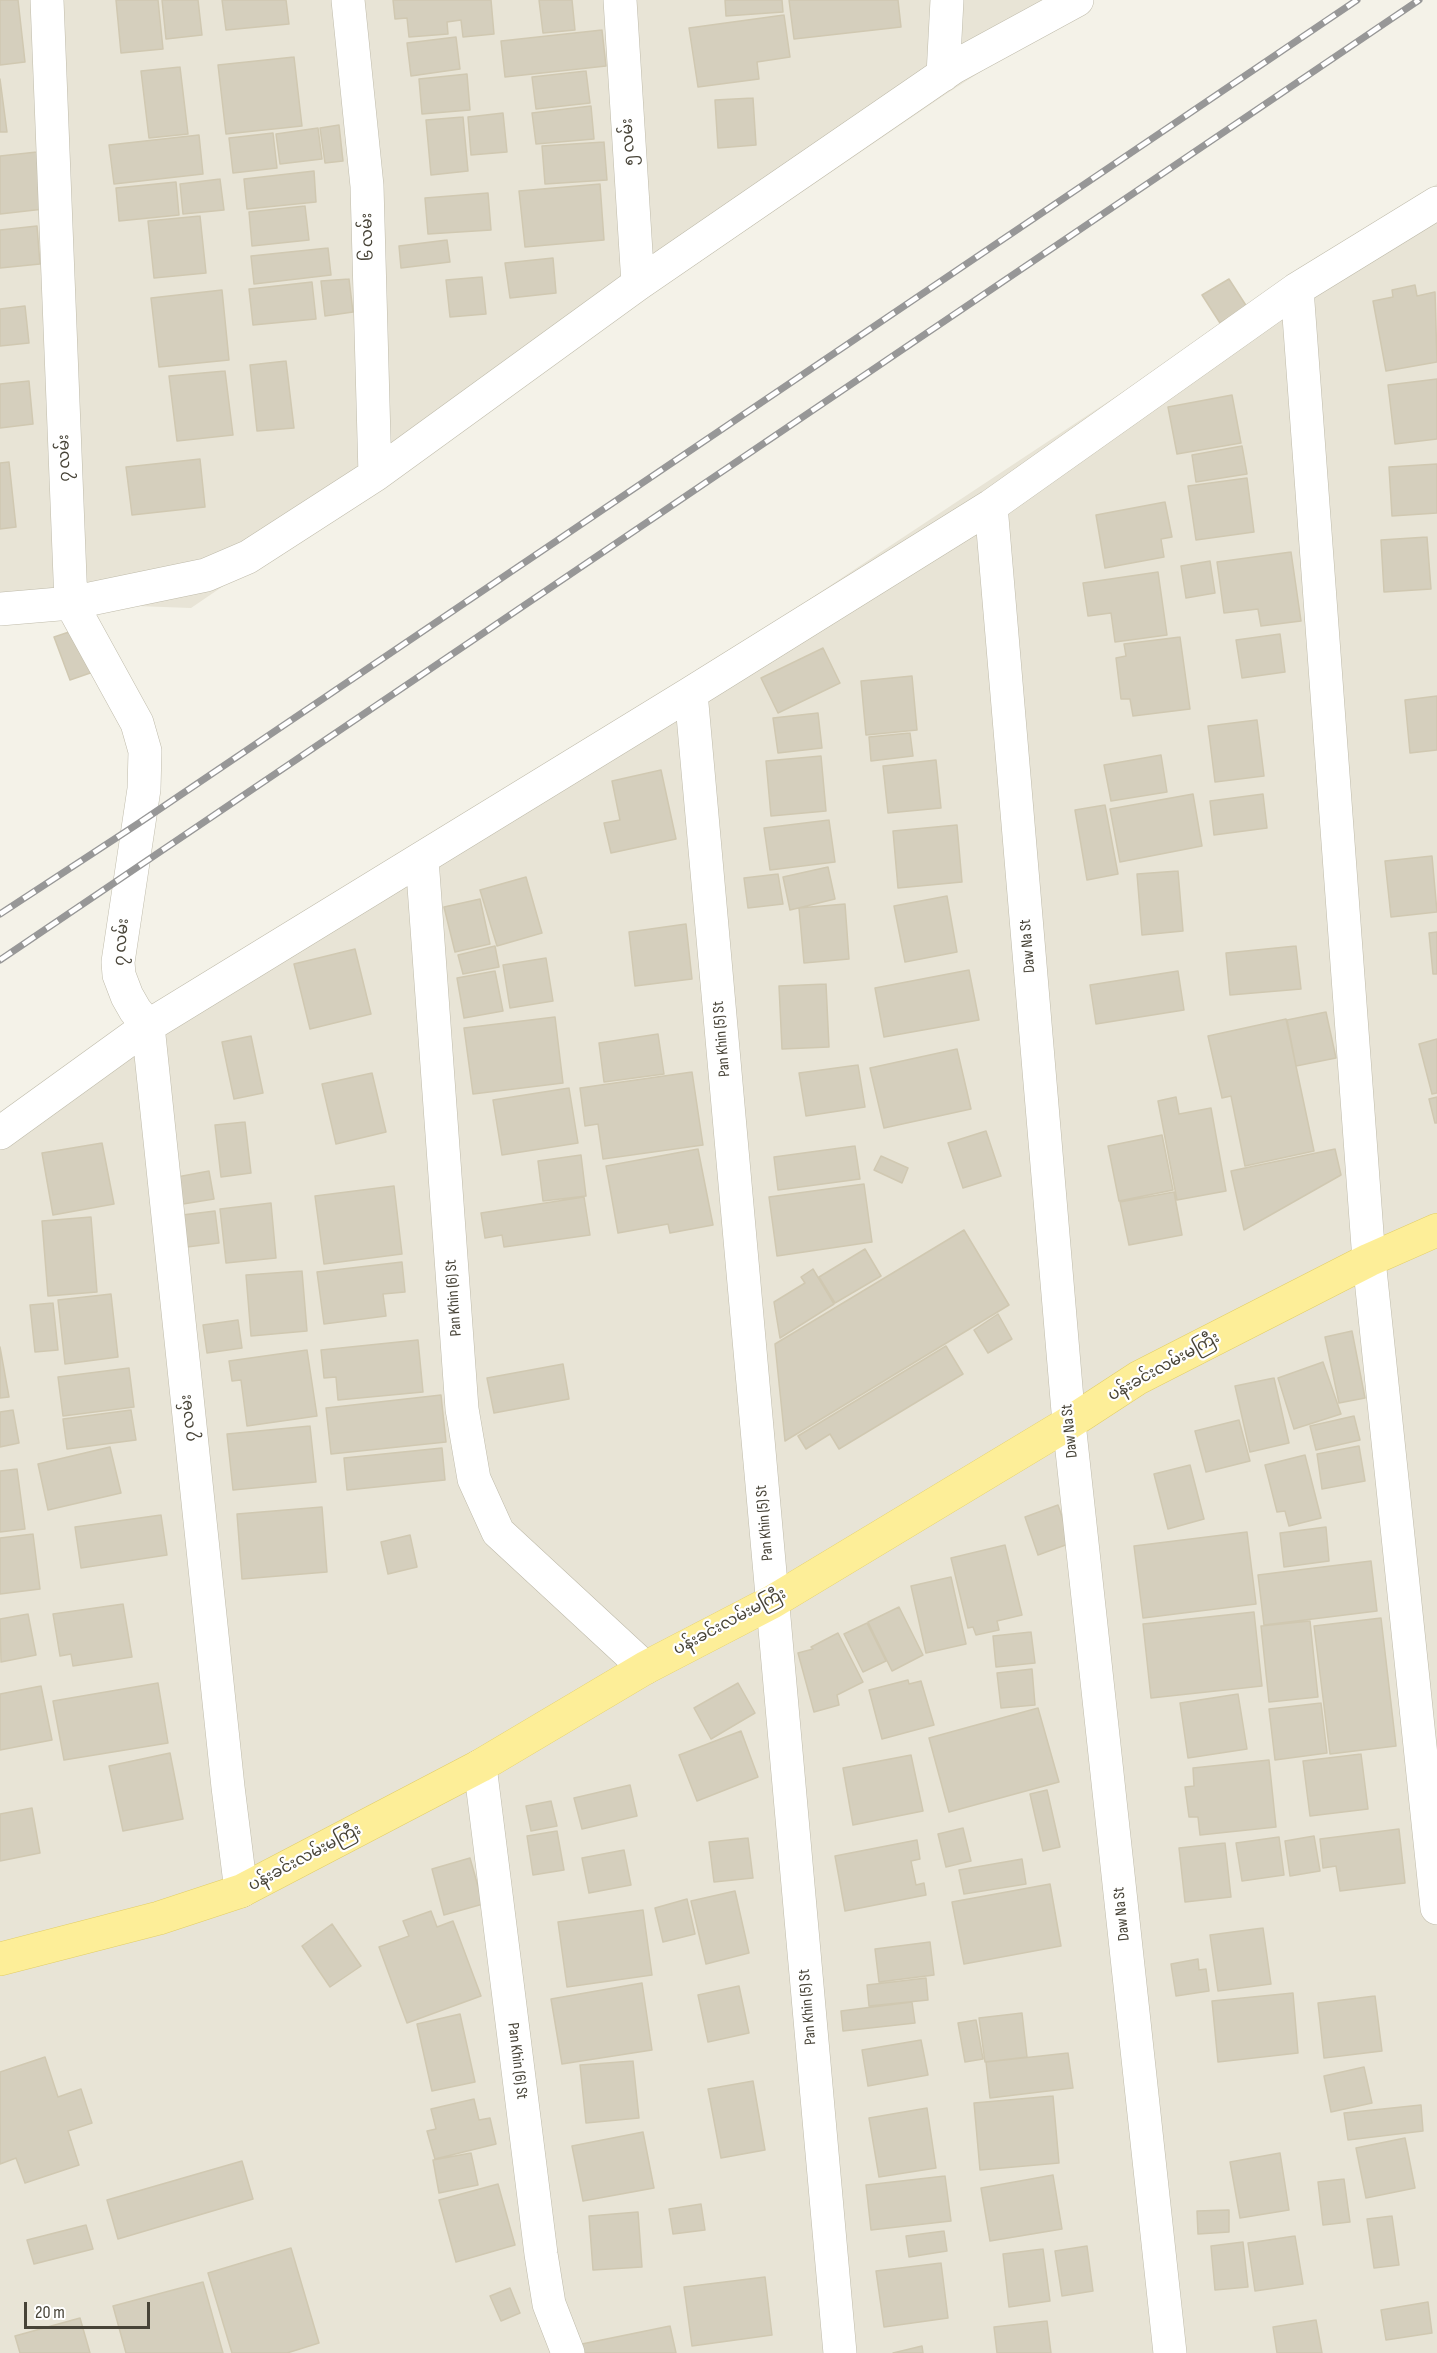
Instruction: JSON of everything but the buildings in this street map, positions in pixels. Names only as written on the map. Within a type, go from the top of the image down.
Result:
[{"type":"main road","name":"ပန်းခင်းလမ်းမကြီး","points":[[0,1959],[159,1918],[242,1892],[480,1766],[645,1668],[772,1602],[1069,1423],[1138,1378],[1370,1260],[1437,1230]]},
{"type":"street","name":"၇ လမ်း","points":[[47,0],[71,603],[137,723],[146,751],[144,789],[118,962],[127,996],[148,1026],[226,1775],[242,1892]]},
{"type":"street","name":"၆ လမ်း","points":[[348,0],[367,186],[375,475]]},
{"type":"street","name":"၅ လမ်း","points":[[620,0],[638,284]]},
{"type":"street","points":[[943,75],[947,0]]},
{"type":"street","points":[[0,609],[71,603],[206,575],[248,557],[375,475],[638,284],[943,75],[1077,0]]},
{"type":"street","points":[[0,1133],[148,1026],[692,693],[991,506],[1298,289],[1437,203]]},
{"type":"street","points":[[1298,289],[1370,1260],[1437,1908]]},
{"type":"street","name":"Daw Na St","points":[[991,506],[1069,1423],[1170,2353]]},
{"type":"street","name":"Pan Khin (5) St","points":[[692,693],[840,2353]]},
{"type":"street","name":"Pan Khin (6) St","points":[[422,859],[462,1409],[474,1479],[498,1532],[645,1668]]},
{"type":"street","name":"Pan Khin (6) St","points":[[480,1766],[540,2254],[549,2304],[568,2353]]},
{"type":"shaded area","points":[[0,0],[1092,0],[946,94],[191,608],[0,601]]},
{"type":"shaded area","points":[[1437,184],[1437,2353],[0,2353],[0,1135]]},
{"type":"railway","points":[[0,914],[139,823],[1357,0]]},
{"type":"railway","points":[[0,960],[1419,0]]}]
